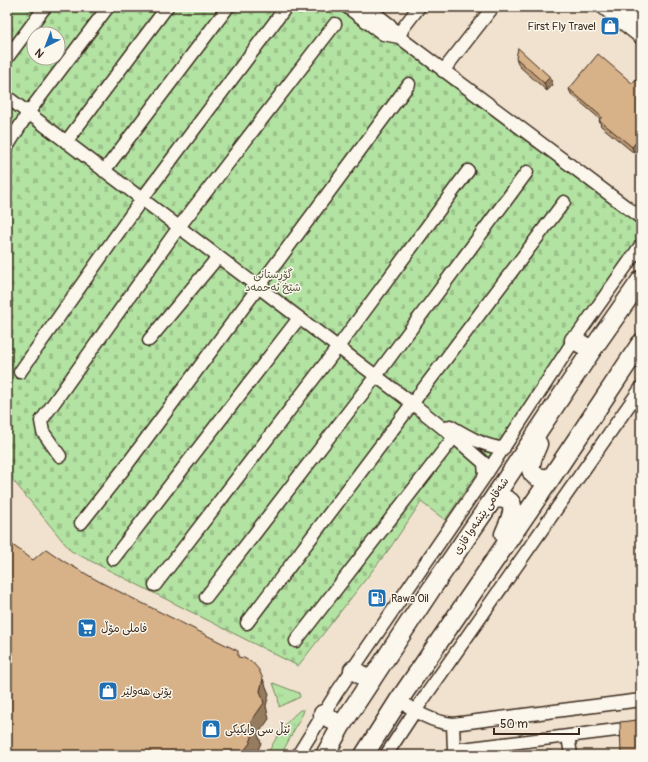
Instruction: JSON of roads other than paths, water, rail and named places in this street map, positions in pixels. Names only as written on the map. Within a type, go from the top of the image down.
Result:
[{"type":"highway","name":"شەقامی پێشەوا قازی","points":[[324,755],[341,726],[434,585],[592,350],[641,280]]},
{"type":"highway","points":[[574,340],[592,350]]},
{"type":"highway","points":[[364,755],[399,700],[484,577],[641,343]]},
{"type":"highway","points":[[551,478],[538,477],[532,473],[530,468],[531,459],[552,410]]},
{"type":"highway","points":[[484,577],[511,519],[514,509],[507,499],[493,499]]},
{"type":"highway","points":[[353,670],[371,681]]},
{"type":"highway","points":[[323,714],[341,726]]},
{"type":"street","points":[[7,58],[45,7]]},
{"type":"street","points":[[7,147],[28,113],[108,7]]},
{"type":"street","points":[[66,142],[167,7]]},
{"type":"street","points":[[104,171],[228,7]]},
{"type":"street","points":[[20,372],[142,199],[286,7]]},
{"type":"street","points":[[347,7],[383,34],[399,37]]},
{"type":"street","points":[[367,7],[390,25],[399,37],[443,71],[641,218]]},
{"type":"street","points":[[399,37],[402,28],[419,7]]},
{"type":"street","points":[[443,71],[493,7]]},
{"type":"street","points":[[602,7],[641,38]]},
{"type":"street","points":[[617,7],[641,26]]},
{"type":"street","points":[[60,456],[43,432],[41,421],[179,227],[335,24]]},
{"type":"street","points":[[81,523],[123,470],[409,84]]},
{"type":"street","points":[[7,97],[413,404],[484,463],[485,476]]},
{"type":"street","points":[[155,585],[338,347],[468,170]]},
{"type":"street","points":[[206,597],[376,376],[527,172]]},
{"type":"street","points":[[247,623],[564,202]]},
{"type":"street","points":[[298,755],[323,714],[504,448],[574,340],[641,245]]},
{"type":"street","points":[[149,340],[218,257]]},
{"type":"street","points":[[114,559],[299,318]]},
{"type":"street","points":[[386,755],[415,711],[641,388]]},
{"type":"street","points":[[413,404],[464,434],[494,448],[504,448]]},
{"type":"street","points":[[296,641],[454,437]]},
{"type":"street","points":[[399,700],[415,711],[434,721],[453,724],[641,700]]},
{"type":"street","points":[[453,724],[453,752],[568,736],[641,728]]},
{"type":"street","points":[[568,736],[571,755]]},
{"type":"place","name":"First Fly Travel","points":[[610,26]]},
{"type":"place","name":"Rawa Oil","points":[[377,598]]},
{"type":"place","name":"فاملی مۆڵ","points":[[87,628]]},
{"type":"place","name":"پۆنی هەولێر","points":[[108,691]]},
{"type":"place","name":"ئێڵ سی وایکیکی","points":[[211,729]]},
{"type":"park label","name":"گۆڕستانی شێخ ئەحمەد","points":[[273,280]]}]
